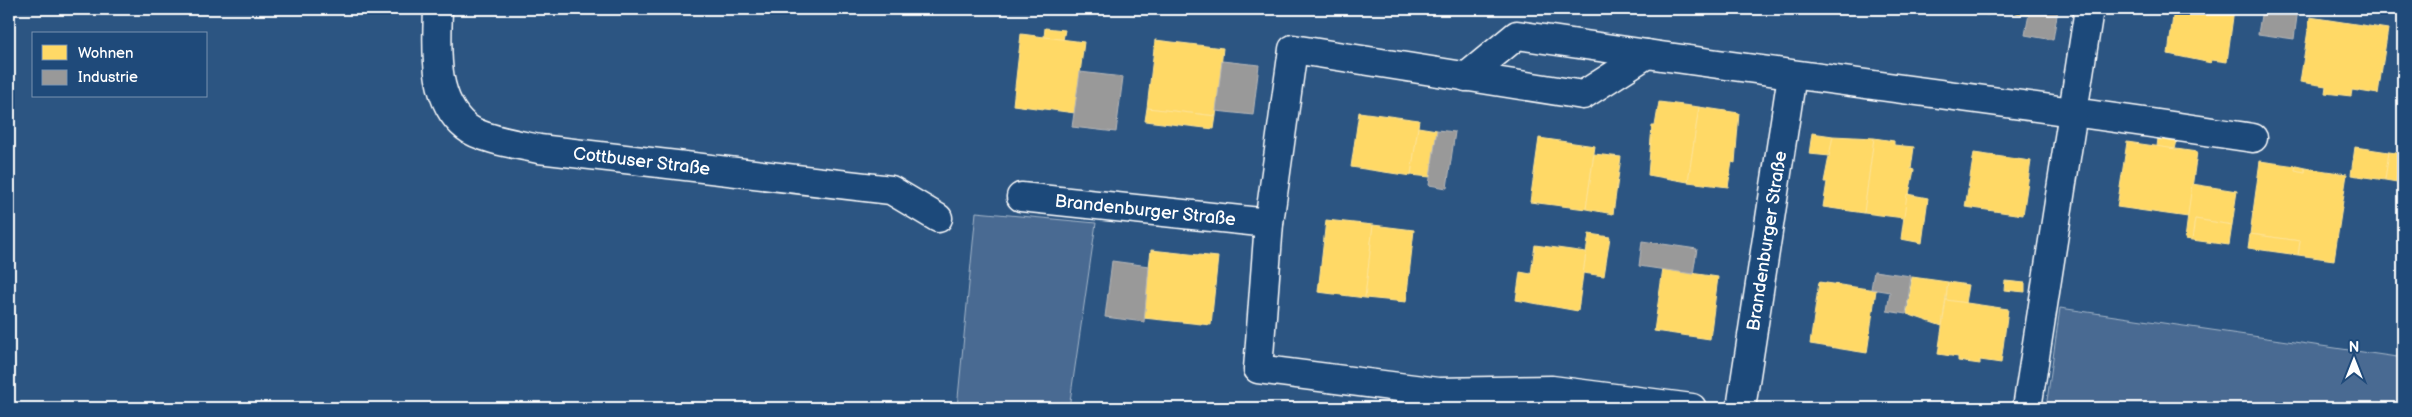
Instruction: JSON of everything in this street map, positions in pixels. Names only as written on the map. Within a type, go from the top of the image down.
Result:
[{"type":"street","name":"Cottbuser Straße","points":[[438,9],[437,68],[448,106],[466,128],[495,139],[539,149],[891,190],[938,218]]},
{"type":"street","points":[[2027,408],[2089,9]]},
{"type":"street","points":[[1466,76],[1517,36],[1792,75],[2073,111],[2253,138]]},
{"type":"street","points":[[1647,54],[1584,95],[1293,49],[1269,223],[1258,369],[1438,392],[1552,390],[1692,408]]},
{"type":"street","name":"Brandenburger Straße","points":[[1742,408],[1792,75]]},
{"type":"street","name":"Brandenburger Straße","points":[[1021,197],[1269,223]]},
{"type":"shaded area","points":[[976,212],[1096,223],[1069,408],[957,408]]},
{"type":"shaded area","points":[[2060,308],[2397,357],[2403,329],[2403,408],[2046,408]]},
{"type":"building: Wohnen","points":[[1968,9],[1989,9],[1988,15],[1968,12]]},
{"type":"building: Wohnen","points":[[1989,9],[2030,9],[2029,15]]},
{"type":"building: Wohnen","points":[[2174,9],[2234,9],[2227,62],[2212,60],[2211,63],[2168,54]]},
{"type":"building: Wohnen","points":[[2310,17],[2388,29],[2378,94],[2352,90],[2351,96],[2325,93],[2326,86],[2300,82]]},
{"type":"building: Wohnen","points":[[1045,28],[1065,30],[1063,40],[1044,37]]},
{"type":"building: Wohnen","points":[[1021,34],[1084,42],[1075,113],[1013,105]]},
{"type":"building: Wohnen","points":[[1155,40],[1223,48],[1216,116],[1147,108]]},
{"type":"building: Wohnen","points":[[1659,102],[1699,107],[1688,182],[1648,175],[1652,126],[1655,126]]},
{"type":"building: Wohnen","points":[[1699,107],[1739,113],[1735,163],[1732,162],[1728,187],[1688,182]]},
{"type":"building: Wohnen","points":[[1147,108],[1216,116],[1214,129],[1145,121]]},
{"type":"building: Wohnen","points":[[1359,112],[1419,120],[1411,176],[1351,167]]},
{"type":"building: Wohnen","points":[[1418,127],[1437,130],[1430,177],[1411,175]]},
{"type":"building: Wohnen","points":[[1812,133],[1833,136],[1830,156],[1809,154]]},
{"type":"building: Wohnen","points":[[1833,136],[1874,138],[1864,213],[1823,207],[1827,182],[1824,182]]},
{"type":"building: Wohnen","points":[[1539,138],[1595,146],[1586,209],[1530,202]]},
{"type":"building: Wohnen","points":[[1874,138],[1894,141],[1894,145],[1914,147],[1911,169],[1914,170],[1904,218],[1864,213]]},
{"type":"building: Wohnen","points":[[2158,138],[2177,141],[2175,149],[2157,147]]},
{"type":"building: Wohnen","points":[[2127,142],[2197,152],[2188,217],[2117,207]]},
{"type":"building: Wohnen","points":[[2355,147],[2389,152],[2385,180],[2351,175]]},
{"type":"building: Wohnen","points":[[2389,152],[2403,154],[2403,183],[2385,180]]},
{"type":"building: Wohnen","points":[[1974,153],[2031,161],[2023,215],[1965,207]]},
{"type":"building: Wohnen","points":[[1594,154],[1621,157],[1613,214],[1586,209]]},
{"type":"building: Wohnen","points":[[2260,161],[2296,166],[2295,170],[2305,172],[2305,168],[2347,174],[2334,260],[2298,255],[2300,241],[2250,234]]},
{"type":"building: Wohnen","points":[[2296,166],[2305,168],[2305,172],[2295,170]]},
{"type":"building: Wohnen","points":[[2192,184],[2237,191],[2232,225],[2195,219],[2192,240],[2185,239]]},
{"type":"building: Wohnen","points":[[1907,194],[1928,198],[1922,243],[1901,239]]},
{"type":"building: Wohnen","points":[[2195,219],[2232,225],[2229,245],[2192,240]]},
{"type":"building: Wohnen","points":[[1326,220],[1373,225],[1365,298],[1318,292]]},
{"type":"building: Wohnen","points":[[1373,225],[1414,230],[1406,302],[1365,298]]},
{"type":"building: Wohnen","points":[[1589,234],[1610,237],[1604,276],[1583,273]]},
{"type":"building: Wohnen","points":[[2250,234],[2300,241],[2298,255],[2248,248]]},
{"type":"building: Wohnen","points":[[1535,245],[1586,252],[1578,311],[1516,300],[1520,272],[1531,274]]},
{"type":"building: Wohnen","points":[[1151,250],[1218,257],[1211,325],[1143,318]]},
{"type":"building: Wohnen","points":[[1663,269],[1718,277],[1710,339],[1654,331]]},
{"type":"building: Wohnen","points":[[1912,277],[1948,282],[1942,326],[1907,314]]},
{"type":"building: Wohnen","points":[[2005,281],[2025,283],[2025,292],[2004,290]]},
{"type":"building: Wohnen","points":[[1819,282],[1876,290],[1867,353],[1810,344]]},
{"type":"building: Wohnen","points":[[1948,282],[1968,285],[1965,303],[1946,300]]},
{"type":"building: Wohnen","points":[[1946,300],[2008,309],[2001,363],[1980,360],[1980,364],[1958,361],[1958,357],[1938,354]]},
{"type":"building: Industrie","points":[[2030,9],[2058,9],[2053,40],[2025,35]]},
{"type":"building: Industrie","points":[[2262,9],[2298,9],[2294,39],[2258,34]]},
{"type":"building: Industrie","points":[[1222,61],[1259,65],[1253,115],[1216,111]]},
{"type":"building: Industrie","points":[[1080,72],[1123,77],[1116,132],[1072,127]]},
{"type":"building: Industrie","points":[[1437,130],[1455,132],[1447,188],[1429,185]]},
{"type":"building: Industrie","points":[[1642,241],[1697,249],[1693,274],[1639,266]]},
{"type":"building: Industrie","points":[[1112,261],[1149,266],[1144,322],[1105,317]]},
{"type":"building: Industrie","points":[[1874,271],[1911,276],[1906,314],[1887,311],[1890,292],[1871,289]]}]
